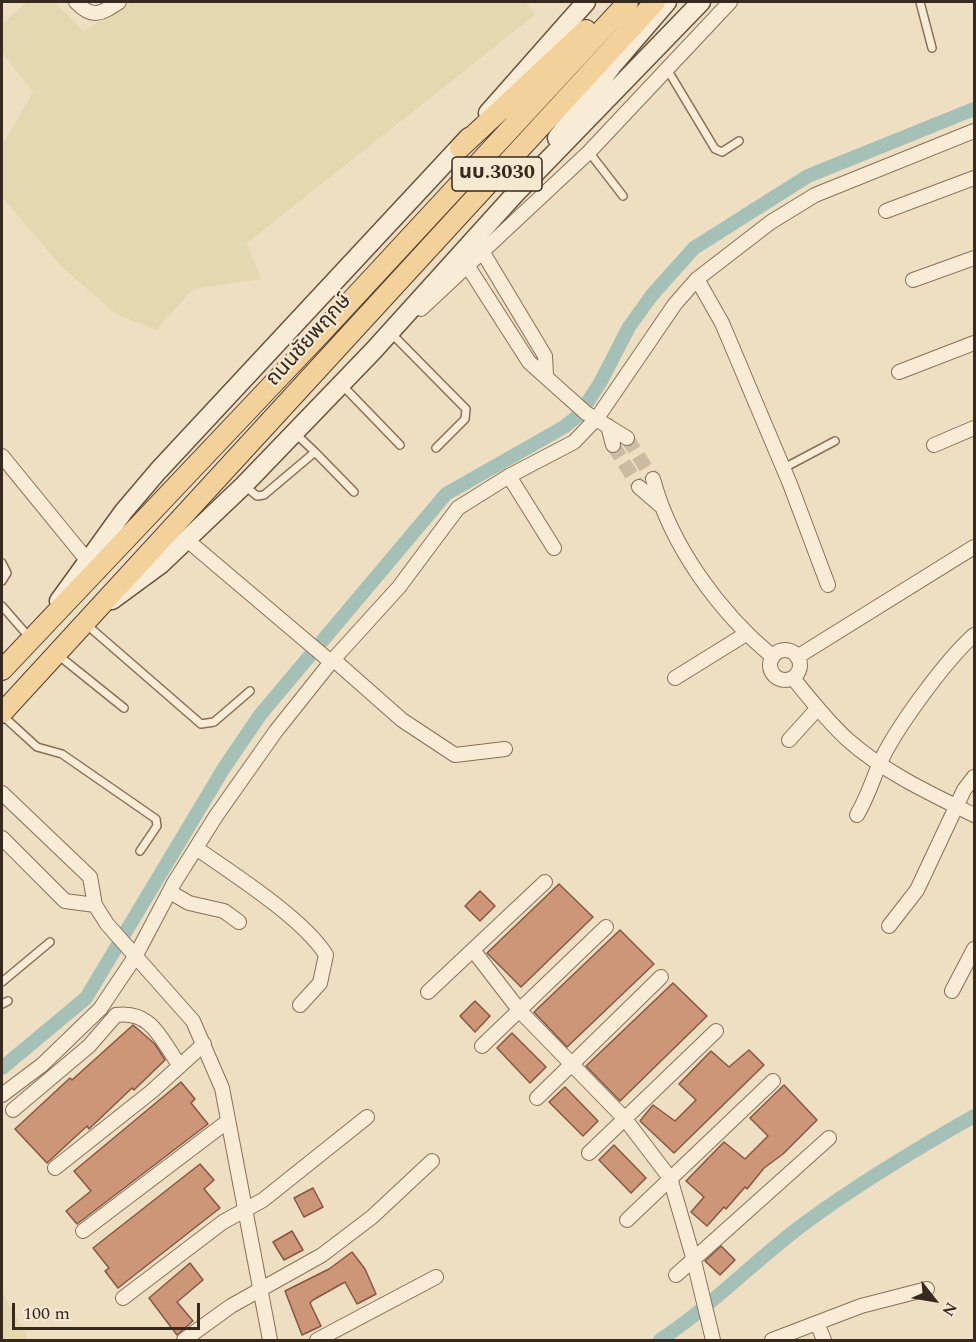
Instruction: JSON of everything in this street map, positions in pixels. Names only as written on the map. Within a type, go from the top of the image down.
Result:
[{"type":"main road","points":[[36,633],[87,560],[158,471],[460,148],[616,2]]},
{"type":"main road","name":"ถนนชัยพฤกษ์","points":[[2,670],[323,331],[628,2]]},
{"type":"main road","name":"ถนนชัยพฤกษ์","points":[[2,714],[655,2]]},
{"type":"main road","points":[[515,194],[612,66],[667,2]]},
{"type":"main road","points":[[89,618],[138,582],[187,540],[244,485],[340,383],[392,334],[515,194],[701,2]]},
{"type":"main road","points":[[460,148],[512,83],[581,5]]},
{"type":"street","points":[[76,2],[85,11],[94,15],[102,14],[119,2]]},
{"type":"street","points":[[392,334],[590,152],[730,2]]},
{"type":"street","points":[[2,1095],[42,1065],[100,1009],[196,848],[276,731],[331,660],[399,586],[458,508],[509,476],[574,442],[597,419],[675,304],[697,279],[771,222],[815,195],[975,131]]},
{"type":"street","points":[[886,211],[974,179]]},
{"type":"street","points":[[482,251],[545,356],[546,375]]},
{"type":"street","points":[[913,280],[975,258]]},
{"type":"street","points":[[467,266],[528,362],[597,419],[627,438]]},
{"type":"street","points":[[697,279],[722,322],[784,468],[828,585]]},
{"type":"street","points":[[899,372],[975,343]]},
{"type":"street","points":[[597,419],[613,445]]},
{"type":"street","points":[[934,445],[975,428]]},
{"type":"street","points":[[2,456],[87,560]]},
{"type":"street","points":[[509,476],[554,548]]},
{"type":"street","points":[[653,479],[661,506],[688,556],[746,634],[772,657]]},
{"type":"street","points":[[639,487],[661,506]]},
{"type":"street","points":[[187,540],[402,720],[455,754],[505,749]]},
{"type":"street","points":[[797,657],[975,547]]},
{"type":"street","points":[[675,678],[746,634]]},
{"type":"street","points":[[857,815],[869,794],[880,764],[915,706],[975,635]]},
{"type":"street","points":[[785,650],[797,657],[800,666],[793,678],[783,680],[774,675],[770,666],[772,657],[785,650]]},
{"type":"street","points":[[793,678],[818,709],[849,741],[880,764],[975,815]]},
{"type":"street","points":[[789,740],[818,709]]},
{"type":"street","points":[[889,926],[917,890],[956,806],[975,777]]},
{"type":"street","points":[[2,793],[90,877],[95,905],[107,924],[193,1021],[222,1088],[270,1341]]},
{"type":"street","points":[[2,838],[65,901],[95,905]]},
{"type":"street","points":[[196,848],[241,879],[317,940],[326,955],[320,983],[300,1005]]},
{"type":"street","points":[[428,992],[544,882]]},
{"type":"street","points":[[170,892],[189,903],[224,911],[239,922]]},
{"type":"street","points":[[482,1046],[606,927]]},
{"type":"street","points":[[952,991],[975,949]]},
{"type":"street","points":[[473,950],[520,1011],[625,1119],[670,1178],[693,1257],[713,1341]]},
{"type":"street","points":[[537,1098],[661,977]]},
{"type":"street","points":[[13,1110],[90,1046],[116,1015],[132,1013],[147,1021],[180,1066]]},
{"type":"street","points":[[588,1153],[716,1030]]},
{"type":"street","points":[[55,1168],[204,1044]]},
{"type":"street","points":[[627,1220],[773,1081]]},
{"type":"street","points":[[123,1298],[223,1222],[263,1200],[367,1117]]},
{"type":"street","points":[[83,1231],[228,1121]]},
{"type":"street","points":[[676,1275],[693,1257],[829,1138]]},
{"type":"street","points":[[184,1341],[231,1306],[322,1255],[372,1217],[432,1161]]},
{"type":"street","points":[[317,1341],[436,1277]]},
{"type":"street","points":[[772,1341],[861,1306],[927,1289]]},
{"type":"street","points":[[817,1323],[824,1341]]},
{"type":"lane","points":[[920,2],[932,48]]},
{"type":"lane","points":[[667,69],[715,149],[722,152],[739,141]]},
{"type":"lane","points":[[590,152],[623,196]]},
{"type":"lane","points":[[392,334],[466,409],[465,419],[436,448]]},
{"type":"lane","points":[[340,383],[400,445]]},
{"type":"lane","points":[[294,432],[354,492]]},
{"type":"lane","points":[[784,468],[835,441]]},
{"type":"lane","points":[[244,485],[257,496],[264,495],[315,452]]},
{"type":"lane","points":[[2,563],[6,568],[2,581]]},
{"type":"lane","points":[[2,606],[36,633]]},
{"type":"lane","points":[[89,618],[201,724],[214,722],[250,691]]},
{"type":"lane","points":[[56,654],[124,708]]},
{"type":"lane","points":[[2,714],[37,747],[62,754],[156,819],[157,826],[140,851]]},
{"type":"lane","points":[[2,982],[50,942]]},
{"type":"shaded area","points":[[27,2],[55,2],[84,31],[132,2],[526,2],[535,15],[247,243],[261,279],[193,289],[156,330],[116,314],[61,266],[2,197],[2,146],[33,92],[2,53],[2,24]]},
{"type":"shaded area","points":[[2,1292],[25,1332],[27,1340],[2,1340]]},
{"type":"building","points":[[559,884],[593,917],[521,987],[487,953]]},
{"type":"building","points":[[480,891],[495,906],[480,921],[465,906]]},
{"type":"building","points":[[620,930],[654,964],[567,1047],[534,1012]]},
{"type":"building","points":[[673,983],[707,1016],[620,1101],[586,1066]]},
{"type":"building","points":[[475,1001],[490,1016],[475,1032],[460,1016]]},
{"type":"building","points":[[133,1025],[155,1044],[165,1060],[134,1090],[132,1088],[89,1129],[87,1126],[47,1163],[15,1129],[70,1078],[72,1080]]},
{"type":"building","points":[[512,1033],[546,1067],[530,1083],[497,1048]]},
{"type":"building","points":[[749,1050],[764,1065],[674,1153],[640,1121],[653,1105],[675,1121],[696,1100],[679,1084],[711,1051],[729,1067]]},
{"type":"building","points":[[181,1082],[195,1099],[191,1103],[208,1124],[77,1224],[66,1211],[91,1191],[74,1171]]},
{"type":"building","points":[[784,1085],[817,1120],[783,1154],[764,1168],[747,1189],[745,1187],[707,1226],[691,1212],[704,1197],[686,1181],[724,1142],[745,1159],[768,1136],[750,1118]]},
{"type":"building","points":[[565,1087],[598,1121],[583,1136],[549,1102]]},
{"type":"building","points":[[614,1145],[646,1178],[631,1193],[599,1160]]},
{"type":"building","points":[[200,1164],[214,1180],[204,1189],[220,1208],[118,1288],[105,1271],[109,1268],[93,1248]]},
{"type":"building","points":[[313,1188],[323,1207],[304,1217],[294,1198]]},
{"type":"building","points":[[292,1231],[303,1250],[284,1260],[273,1242]]},
{"type":"building","points":[[721,1246],[735,1260],[720,1275],[705,1261]]},
{"type":"building","points":[[352,1252],[365,1269],[376,1294],[357,1304],[345,1282],[310,1303],[321,1326],[302,1335],[285,1291],[329,1269]]},
{"type":"building","points":[[190,1263],[203,1280],[177,1302],[193,1321],[177,1335],[149,1298]]},
{"type":"waterway","points":[[2,1068],[86,998],[224,768],[260,715],[446,494],[564,427],[579,415],[600,383],[629,327],[652,295],[694,248],[808,176],[974,109]]},
{"type":"waterway","points":[[660,1340],[698,1313],[787,1237],[825,1208],[974,1116]]},
{"type":"tunnel","points":[[627,438],[653,479]]},
{"type":"tunnel","points":[[613,445],[639,487]]}]
